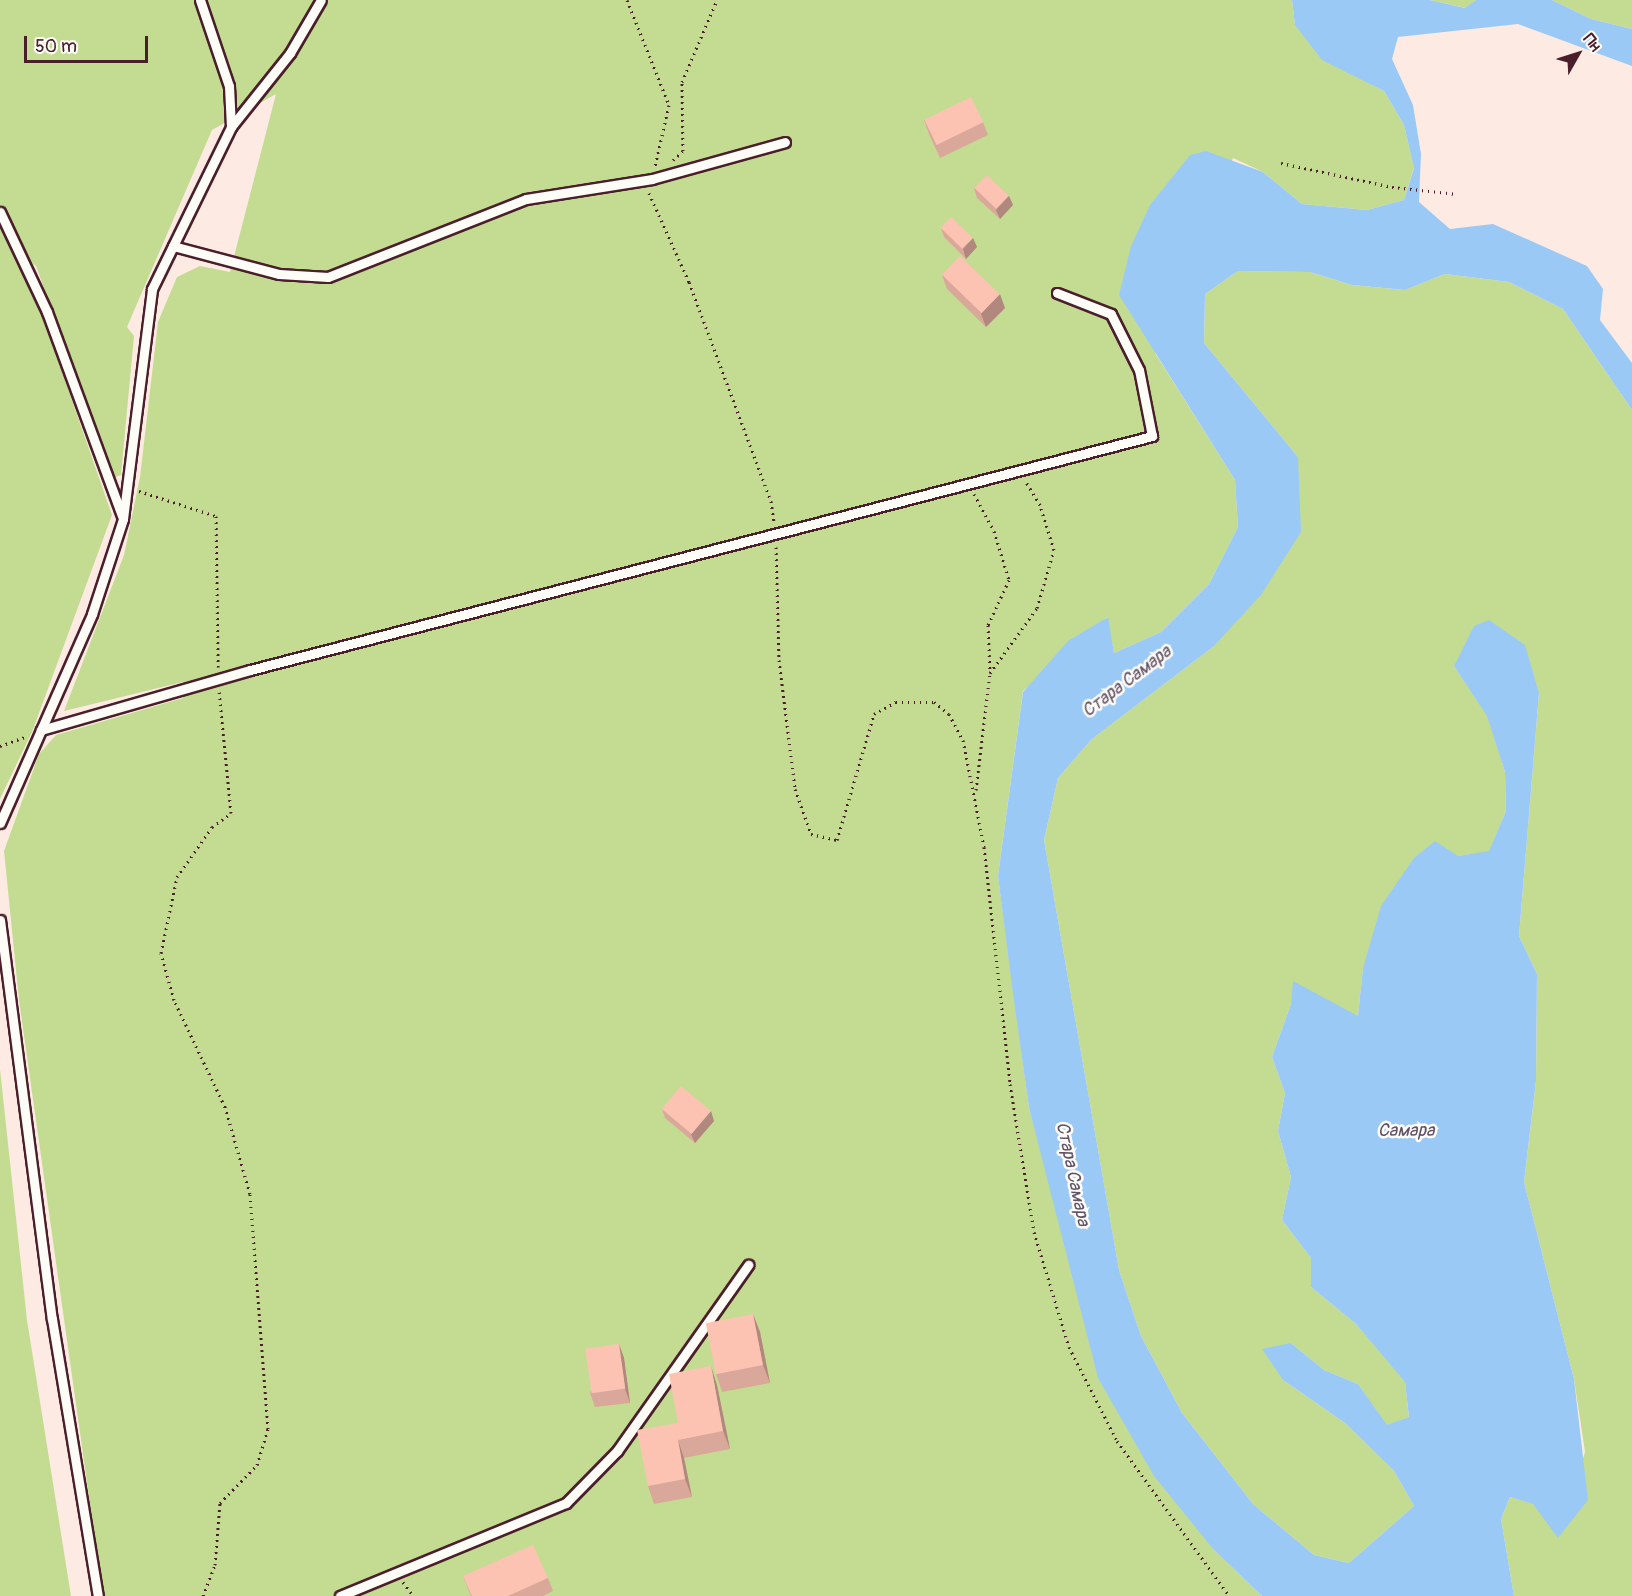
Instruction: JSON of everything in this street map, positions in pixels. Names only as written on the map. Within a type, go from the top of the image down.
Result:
[{"type":"lane","points":[[200,0],[229,87],[231,127]]},
{"type":"lane","points":[[0,823],[92,614],[123,519],[152,289],[231,127],[290,53],[321,0]]},
{"type":"lane","points":[[173,246],[279,274],[328,277],[525,199],[652,179],[785,142]]},
{"type":"lane","points":[[0,212],[35,282],[123,519]]},
{"type":"lane","points":[[41,730],[218,679],[1152,436],[1139,370],[1111,315],[1058,293]]},
{"type":"lane","points":[[0,920],[52,1319],[98,1596]]},
{"type":"lane","points":[[340,1596],[566,1503],[618,1450],[748,1266]]},
{"type":"path","points":[[627,0],[669,105],[649,193],[767,490],[775,534],[779,660],[795,789],[811,834],[837,840],[874,714],[896,702],[934,702],[949,714],[963,740],[976,795],[1034,1232],[1069,1347],[1117,1441],[1229,1596]]},
{"type":"path","points":[[652,179],[683,151],[682,82],[717,0]]},
{"type":"path","points":[[1281,163],[1392,187],[1458,194]]},
{"type":"path","points":[[990,673],[1037,609],[1054,550],[1040,505],[1019,471]]},
{"type":"path","points":[[964,485],[982,501],[1009,580],[988,625],[990,673],[976,795]]},
{"type":"path","points":[[127,489],[212,511],[216,516],[218,679],[231,813],[212,827],[177,877],[161,953],[174,1000],[225,1107],[250,1194],[268,1429],[257,1464],[220,1503],[215,1564],[203,1596]]},
{"type":"path","points":[[0,746],[41,730]]},
{"type":"green space","points":[[0,0],[1292,0],[1295,25],[1356,76],[1384,91],[1404,125],[1414,167],[1404,200],[1367,210],[1302,204],[1263,172],[1233,158],[1155,353],[1235,480],[1238,527],[1209,584],[1161,632],[1114,653],[1107,617],[1023,691],[998,876],[1029,1108],[1060,1221],[1213,1549],[1262,1596],[103,1596],[19,1000],[4,851],[39,754],[56,735],[183,698],[183,682],[64,711],[124,555],[140,477],[158,322],[177,277],[200,266],[230,272],[276,94],[212,130],[127,327],[134,336],[121,475],[113,478],[36,266],[21,254],[112,515],[32,732],[0,799]]},
{"type":"green space","points":[[1430,0],[1476,0],[1466,8]]},
{"type":"green space","points":[[1552,0],[1632,0],[1632,29],[1591,19]]},
{"type":"green space","points":[[1238,271],[1310,272],[1352,285],[1405,290],[1445,274],[1509,282],[1563,309],[1632,410],[1632,1596],[1514,1596],[1501,1519],[1510,1497],[1533,1503],[1558,1537],[1585,1452],[1574,1379],[1524,1182],[1536,1081],[1537,974],[1519,936],[1539,693],[1454,666],[1488,716],[1505,772],[1506,811],[1489,852],[1458,856],[1363,968],[1358,1016],[1291,1004],[1272,1057],[1285,1093],[1278,1131],[1291,1177],[1282,1220],[1311,1258],[1311,1287],[1356,1324],[1405,1381],[1409,1418],[1387,1426],[1358,1384],[1324,1370],[1291,1343],[1283,1380],[1345,1423],[1394,1471],[1414,1506],[1349,1563],[1314,1555],[1253,1504],[1182,1413],[1141,1336],[1119,1270],[1044,840],[1058,778],[1092,739],[1213,647],[1298,457],[1204,343],[1205,294]]},
{"type":"green space","points":[[0,1069],[27,1320],[71,1596],[0,1596]]},
{"type":"water","name":"Самара","points":[[1292,0],[1430,0],[1465,8],[1476,0],[1552,0],[1591,19],[1632,29],[1632,66],[1518,24],[1398,37],[1392,59],[1413,105],[1421,154],[1419,202],[1450,229],[1493,224],[1587,266],[1603,289],[1600,320],[1632,363],[1632,410],[1563,309],[1509,282],[1445,274],[1405,290],[1352,285],[1310,272],[1238,271],[1205,294],[1204,343],[1298,457],[1301,532],[1261,595],[1213,647],[1092,739],[1058,778],[1044,840],[1119,1270],[1141,1336],[1182,1413],[1253,1504],[1314,1555],[1349,1563],[1414,1506],[1394,1471],[1345,1423],[1283,1380],[1262,1349],[1291,1343],[1324,1370],[1358,1384],[1387,1425],[1409,1417],[1405,1382],[1356,1324],[1311,1287],[1311,1258],[1282,1220],[1291,1177],[1278,1131],[1285,1093],[1272,1057],[1291,1004],[1293,981],[1358,1016],[1363,968],[1381,906],[1414,858],[1435,841],[1458,856],[1489,851],[1506,811],[1505,772],[1487,716],[1454,666],[1474,626],[1489,620],[1525,645],[1539,693],[1519,936],[1537,974],[1536,1081],[1524,1182],[1574,1379],[1588,1500],[1558,1538],[1533,1504],[1510,1497],[1501,1519],[1514,1596],[1262,1596],[1213,1549],[1154,1476],[1098,1378],[1029,1108],[1012,986],[998,876],[1023,692],[1068,641],[1108,617],[1114,653],[1161,632],[1209,584],[1238,527],[1235,480],[1119,295],[1131,246],[1150,205],[1190,155],[1206,151],[1263,172],[1302,204],[1367,210],[1404,200],[1414,168],[1404,125],[1384,91],[1322,60],[1295,25]]},
{"type":"building","points":[[971,97],[983,122],[937,145],[924,120]]},
{"type":"building","points":[[987,175],[1009,196],[996,209],[974,188]]},
{"type":"building","points":[[951,217],[973,238],[962,249],[941,228]]},
{"type":"building","points":[[960,256],[1000,294],[982,313],[942,275]]},
{"type":"building","points":[[681,1086],[711,1111],[692,1134],[662,1109]]},
{"type":"building","points":[[753,1314],[763,1365],[716,1374],[706,1323]]},
{"type":"building","points":[[619,1344],[625,1389],[592,1393],[585,1349]]},
{"type":"building","points":[[711,1366],[723,1431],[678,1440],[685,1479],[648,1486],[637,1430],[678,1423],[669,1374]]},
{"type":"building","points":[[533,1545],[548,1578],[508,1596],[472,1596],[463,1576]]},
{"type":"water label","name":"Стара Самара","points":[[1127,682]]},
{"type":"water label","name":"Стара Самара","points":[[1072,1174]]}]
